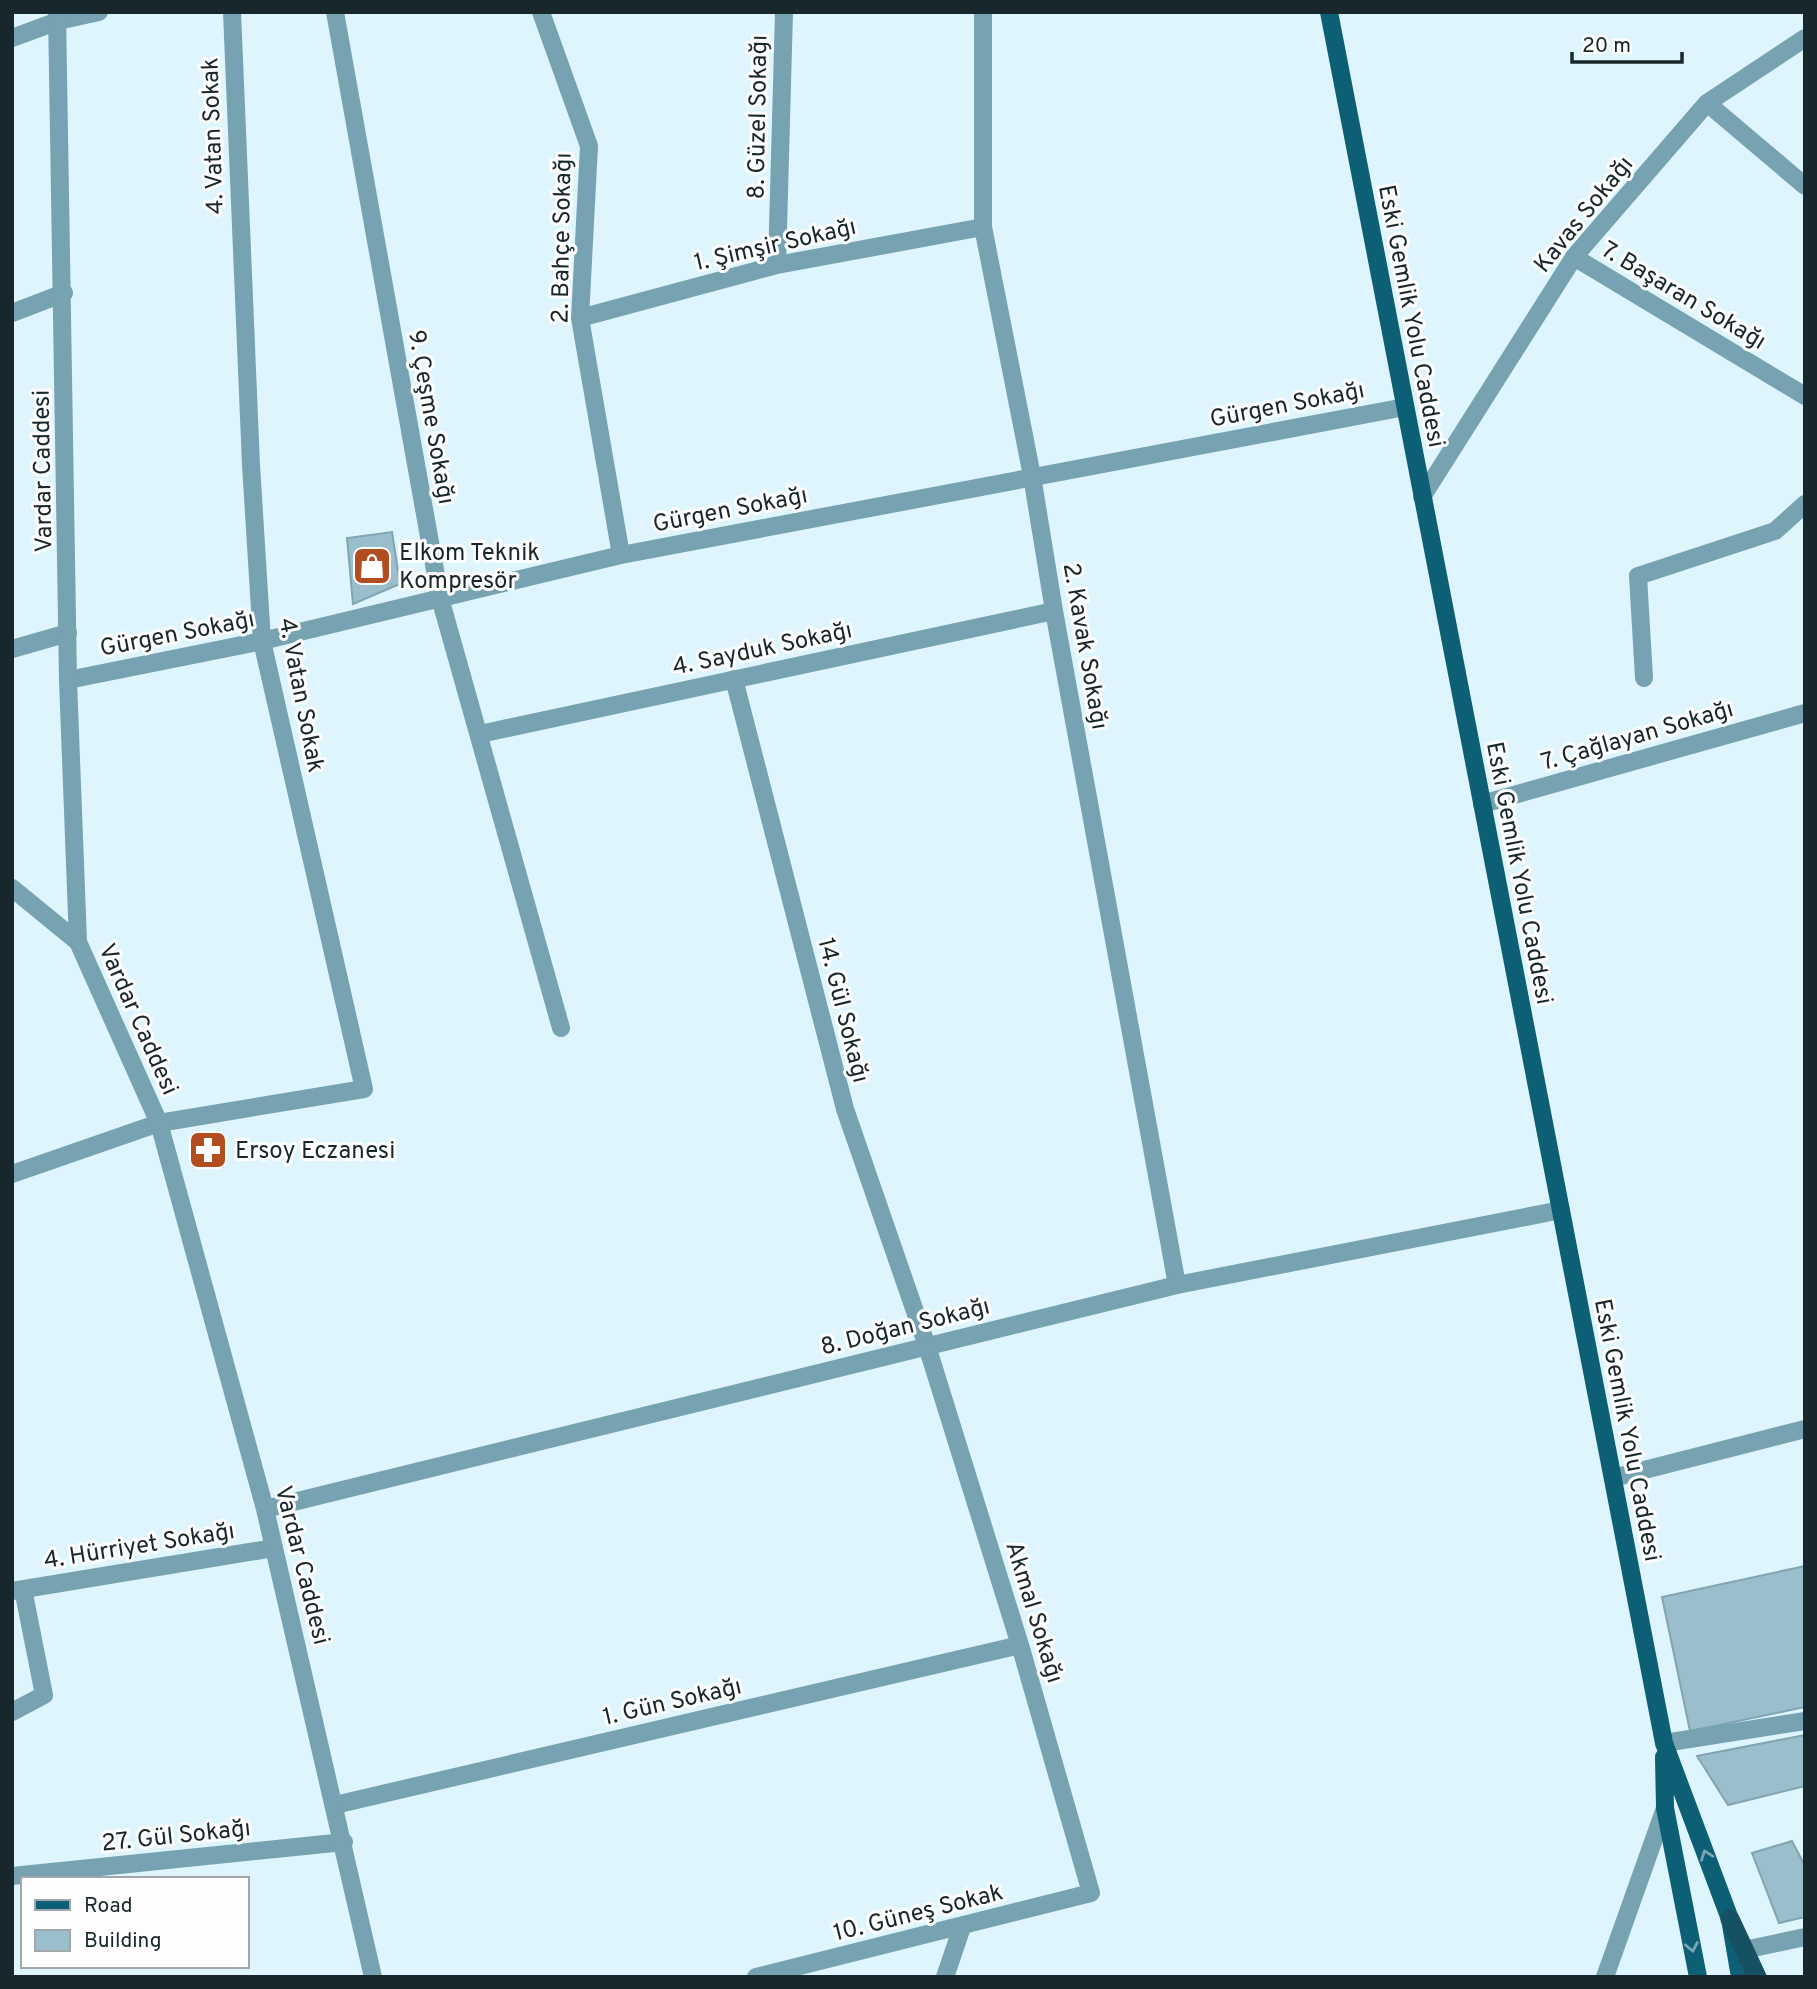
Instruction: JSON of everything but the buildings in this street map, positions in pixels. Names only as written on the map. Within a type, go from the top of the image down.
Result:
[{"type":"highway","points":[[1730,1919],[1757,1977]]},
{"type":"main road","name":"Eski Gemlik Yolu Caddesi","points":[[1329,12],[1664,1743],[1730,1919],[1740,1977]]},
{"type":"main road","name":"Eski Gemlik Yolu Caddesi","points":[[1664,1743],[1665,1808],[1698,1977]]},
{"type":"street","points":[[12,38],[58,17],[99,12]]},
{"type":"street","name":"4. Vatan Sokak","points":[[159,1123],[364,1089],[262,641],[251,465],[232,12]]},
{"type":"street","name":"9. Çeşme Sokağı","points":[[335,12],[440,598],[561,1028]]},
{"type":"street","name":"2. Bahçe Sokağı","points":[[541,12],[589,146],[580,318],[621,555]]},
{"type":"street","name":"8. Güzel Sokağı","points":[[777,265],[784,12]]},
{"type":"street","name":"2. Kavak Sokağı","points":[[983,12],[983,227],[1032,476],[1054,611],[1177,1285]]},
{"type":"street","name":"Vardar Caddesi","points":[[58,17],[68,680],[78,942],[159,1123],[265,1509],[373,1977]]},
{"type":"street","name":"Kavas Sokağı","points":[[1422,497],[1574,257],[1707,103],[1805,38]]},
{"type":"street","points":[[1707,103],[1805,186]]},
{"type":"street","name":"1. Şimşir Sokağı","points":[[580,318],[777,265],[983,227]]},
{"type":"street","name":"7. Başaran Sokağı","points":[[1574,257],[1805,396]]},
{"type":"street","points":[[12,313],[64,293]]},
{"type":"street","name":"Gürgen Sokağı","points":[[68,680],[262,641],[621,555],[1405,407]]},
{"type":"street","points":[[1644,678],[1637,576],[1774,531],[1805,504]]},
{"type":"street","name":"4. Sayduk Sokağı","points":[[480,734],[1054,611]]},
{"type":"street","points":[[12,649],[68,632]]},
{"type":"street","name":"14. Gül Sokağı","points":[[734,679],[845,1109],[927,1346]]},
{"type":"street","name":"7. Çağlayan Sokağı","points":[[1482,804],[1805,713]]},
{"type":"street","points":[[12,888],[78,942]]},
{"type":"street","points":[[12,1174],[159,1123]]},
{"type":"street","name":"8. Doğan Sokağı","points":[[265,1509],[1177,1285],[1561,1210]]},
{"type":"street","name":"Akmal Sokağı","points":[[927,1346],[1020,1644],[1091,1893]]},
{"type":"street","points":[[1613,1478],[1805,1429]]},
{"type":"street","name":"4. Hürriyet Sokağı","points":[[17,1590],[274,1548]]},
{"type":"street","points":[[12,1712],[44,1695],[17,1590]]},
{"type":"street","name":"1. Gün Sokağı","points":[[335,1805],[1020,1644]]},
{"type":"street","points":[[1664,1743],[1805,1721]]},
{"type":"street","points":[[1605,1977],[1665,1808]]},
{"type":"street","name":"27. Gül Sokağı","points":[[12,1876],[344,1842]]},
{"type":"street","name":"10. Güneş Sokak","points":[[756,1977],[1091,1893]]},
{"type":"street","points":[[944,1977],[962,1927]]},
{"type":"street","points":[[1744,1950],[1805,1937]]},
{"type":"place","name":"Elkom Teknik Kompresör","points":[[372,566]]},
{"type":"place","name":"Ersoy Eczanesi","points":[[208,1150]]}]
